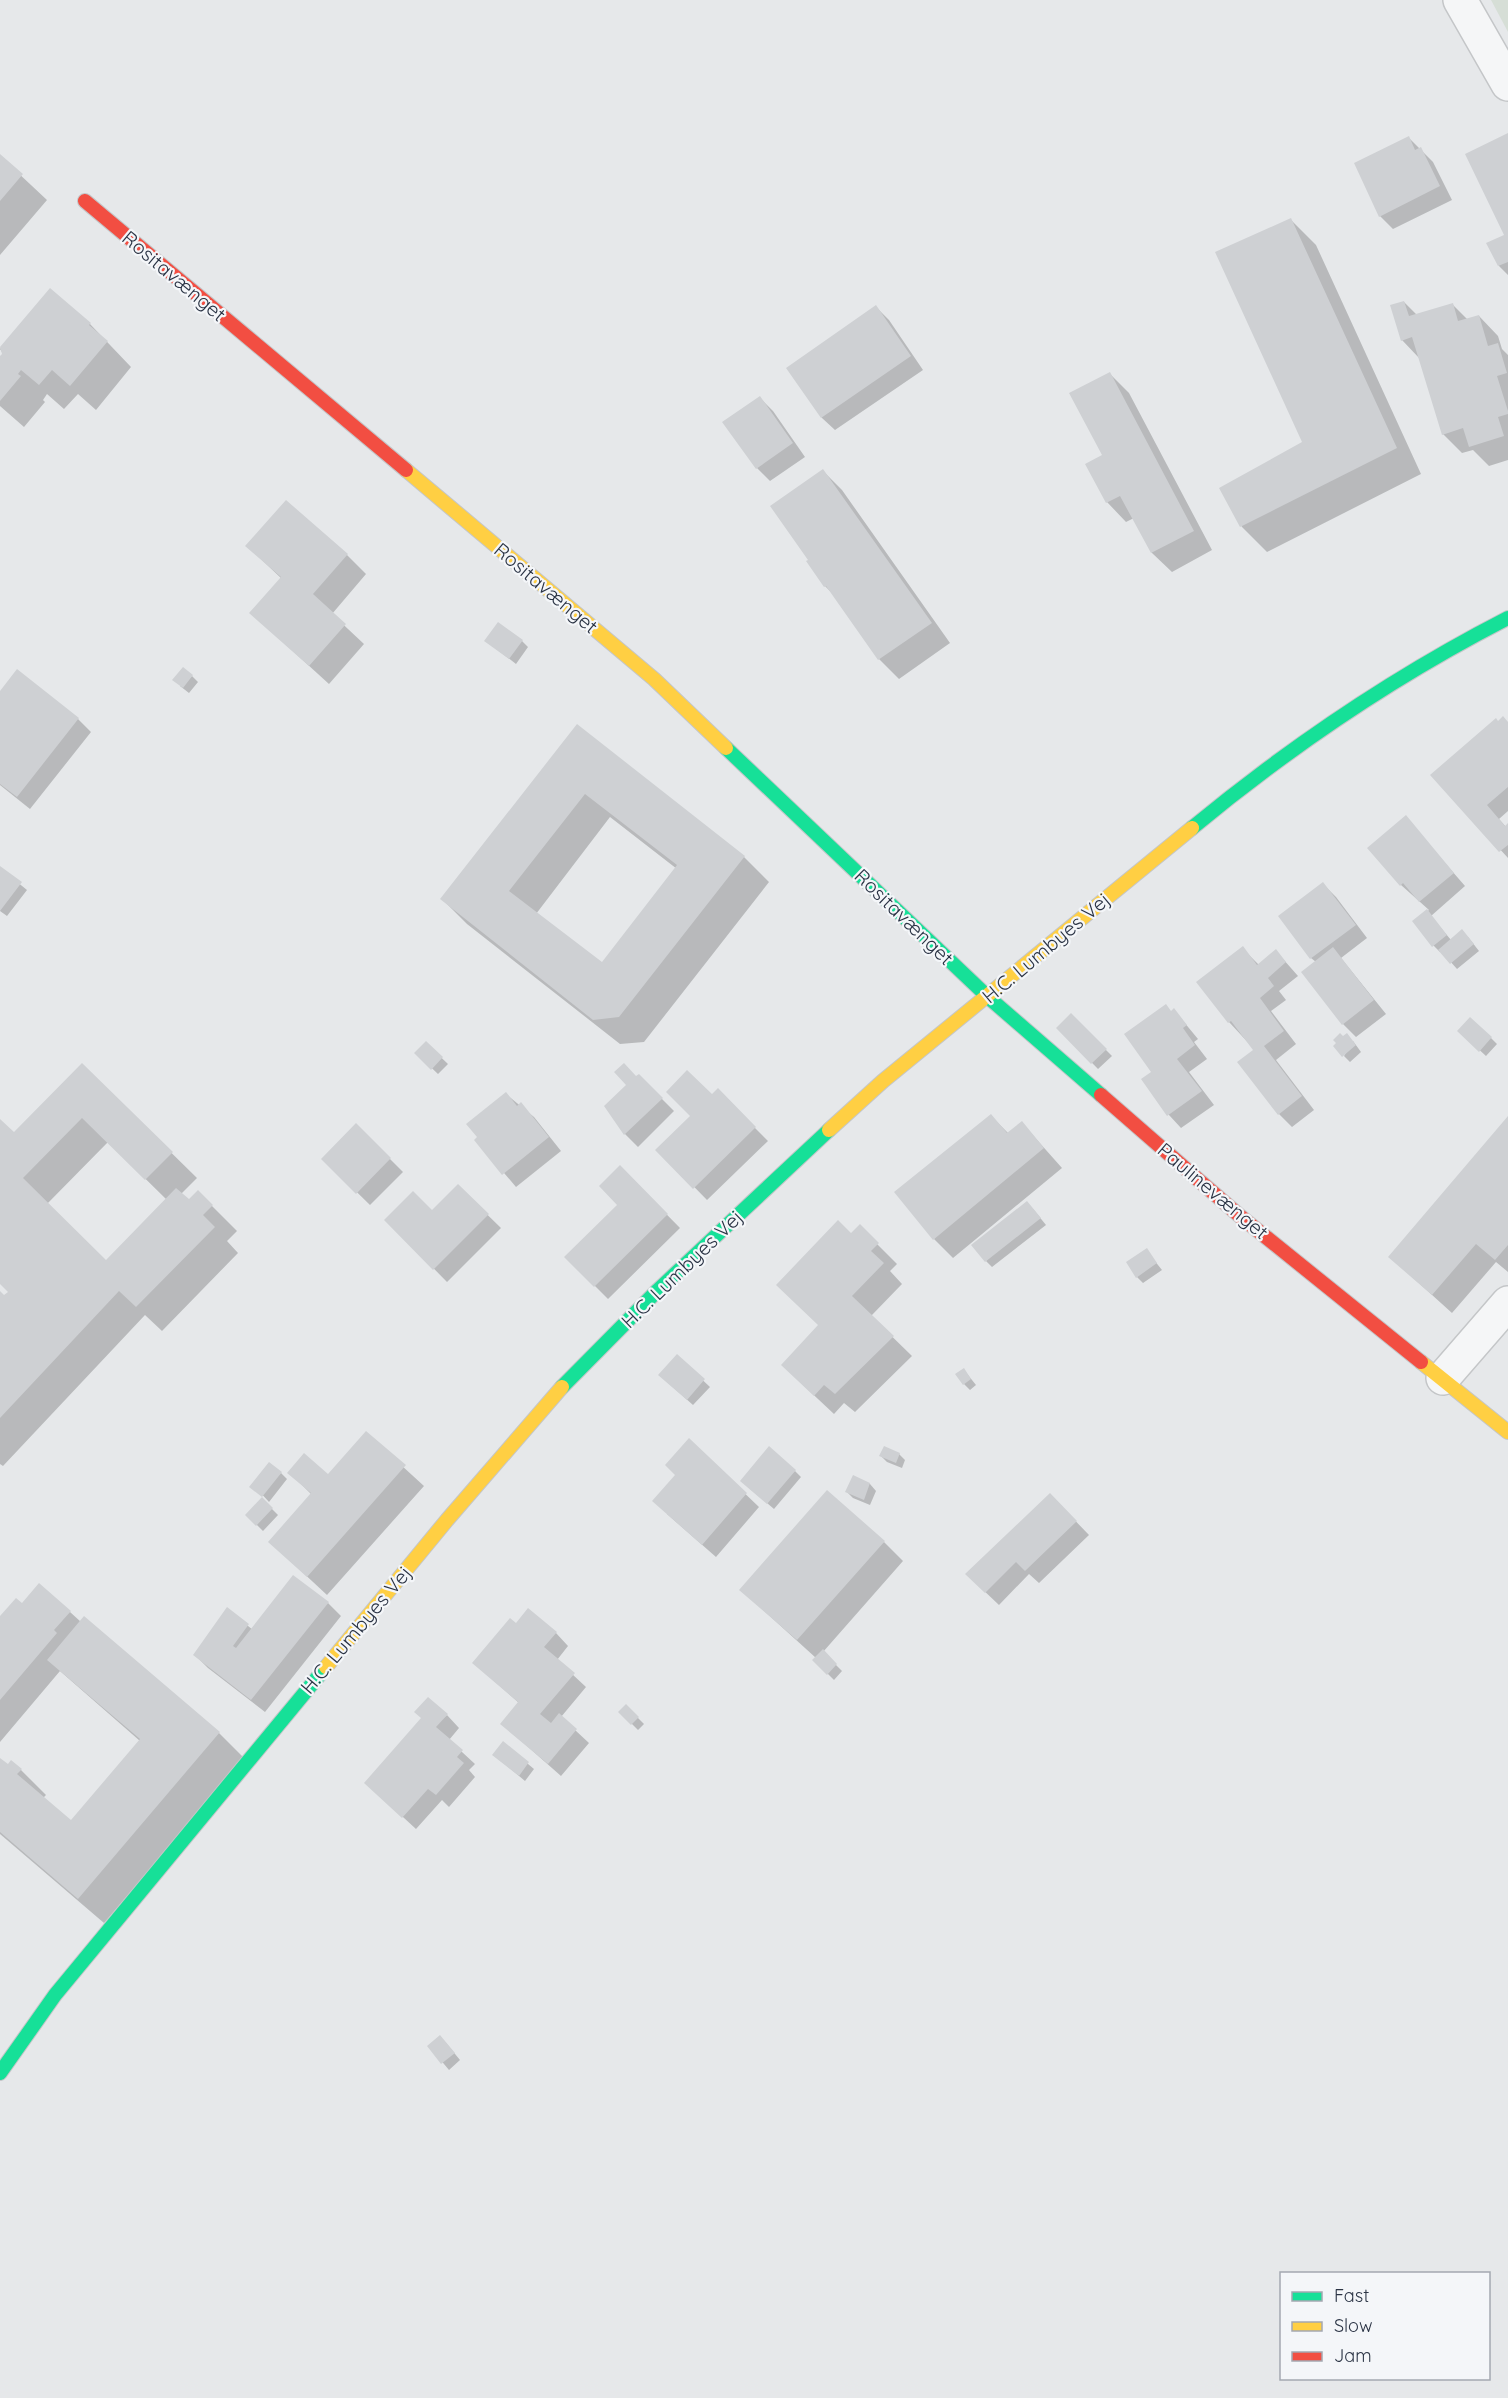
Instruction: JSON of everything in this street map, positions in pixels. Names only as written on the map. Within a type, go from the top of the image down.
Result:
[{"type":"street","points":[[1460,0],[1508,84]]},
{"type":"street","name":"Rositavænget","points":[[85,201],[654,679],[988,997]]},
{"type":"street","name":"H.C. Lumbyes Vej","points":[[0,2073],[21,2040],[62,1986],[432,1538],[544,1406],[658,1290],[883,1081],[988,997],[1199,821],[1321,729],[1445,650],[1508,618]]},
{"type":"street","name":"Paulinevænget","points":[[988,997],[1241,1217],[1508,1432]]},
{"type":"street","points":[[1443,1378],[1508,1303]]},
{"type":"shaded area","points":[[1491,0],[1508,0],[1508,32]]},
{"type":"building","points":[[1508,133],[1508,262],[1498,266],[1486,243],[1504,235],[1465,154]]},
{"type":"building","points":[[1409,136],[1415,150],[1421,147],[1440,186],[1379,217],[1354,163]]},
{"type":"building","points":[[0,154],[23,174],[0,201]]},
{"type":"building","points":[[1291,218],[1397,448],[1240,527],[1219,488],[1302,442],[1215,252]]},
{"type":"building","points":[[50,288],[91,323],[89,325],[108,341],[70,386],[52,370],[39,385],[21,370],[18,374],[21,376],[0,401],[0,356],[2,354],[0,347]]},
{"type":"building","points":[[1404,301],[1409,316],[1453,303],[1458,321],[1479,315],[1488,346],[1498,343],[1507,373],[1497,376],[1508,411],[1508,414],[1498,417],[1504,436],[1469,447],[1463,428],[1442,435],[1412,337],[1401,341],[1390,305]]},
{"type":"building","points":[[876,305],[911,356],[821,418],[786,368]]},
{"type":"building","points":[[1110,372],[1194,531],[1151,553],[1120,496],[1106,503],[1085,464],[1102,455],[1069,393]]},
{"type":"building","points":[[760,396],[793,443],[756,469],[722,422]]},
{"type":"building","points":[[823,469],[932,623],[878,660],[826,586],[824,587],[770,506]]},
{"type":"building","points":[[286,500],[348,554],[313,594],[346,624],[309,666],[249,613],[281,577],[245,546]]},
{"type":"building","points":[[498,622],[523,640],[509,659],[484,641]]},
{"type":"building","points":[[183,667],[193,675],[183,688],[172,680]]},
{"type":"building","points":[[17,669],[79,718],[17,797],[0,784],[0,691]]},
{"type":"building","points":[[1503,716],[1508,722],[1508,787],[1487,805],[1505,826],[1508,823],[1508,845],[1499,852],[1430,775],[1496,718],[1498,721]]},
{"type":"building","points":[[577,724],[745,856],[619,1017],[593,1020],[440,899]],"holes":[[[585,794],[677,865],[602,962],[509,891]]]},
{"type":"building","points":[[1406,815],[1454,873],[1419,902],[1403,883],[1400,886],[1367,848]]},
{"type":"building","points":[[0,866],[22,882],[0,911]]},
{"type":"building","points":[[1323,882],[1356,925],[1310,959],[1278,916]]},
{"type":"building","points":[[1427,909],[1447,935],[1432,947],[1412,921]]},
{"type":"building","points":[[1462,929],[1474,944],[1450,964],[1438,950]]},
{"type":"building","points":[[1243,946],[1257,965],[1276,949],[1286,962],[1268,978],[1274,986],[1260,998],[1284,1031],[1264,1046],[1302,1096],[1278,1115],[1237,1062],[1253,1050],[1231,1021],[1228,1023],[1196,982]]},
{"type":"building","points":[[1333,947],[1374,1000],[1342,1025],[1301,972]]},
{"type":"building","points":[[1166,1004],[1171,1011],[1174,1008],[1187,1025],[1183,1028],[1195,1045],[1177,1059],[1202,1091],[1167,1116],[1141,1079],[1151,1072],[1124,1034]]},
{"type":"building","points":[[1071,1013],[1107,1049],[1091,1064],[1056,1028]]},
{"type":"building","points":[[1470,1017],[1492,1037],[1479,1052],[1457,1031]]},
{"type":"building","points":[[1340,1033],[1343,1036],[1347,1033],[1356,1045],[1342,1057],[1333,1046],[1336,1043],[1333,1040]]},
{"type":"building","points":[[426,1041],[443,1057],[431,1070],[414,1053]]},
{"type":"building","points":[[82,1063],[173,1152],[145,1180],[82,1118],[23,1178],[106,1260],[176,1188],[189,1199],[198,1190],[213,1205],[203,1215],[215,1227],[136,1307],[119,1291],[0,1418],[0,1291],[4,1295],[8,1292],[0,1284],[0,1119],[14,1132]]},
{"type":"building","points":[[624,1063],[636,1076],[639,1074],[663,1098],[624,1135],[604,1106],[626,1085],[614,1072]]},
{"type":"building","points":[[687,1070],[712,1094],[718,1088],[756,1127],[693,1189],[655,1150],[690,1116],[666,1092]]},
{"type":"building","points":[[506,1092],[517,1106],[521,1102],[549,1137],[502,1175],[474,1140],[477,1137],[466,1124]]},
{"type":"building","points":[[991,1114],[1007,1133],[1022,1121],[1044,1148],[933,1240],[894,1192]]},
{"type":"building","points":[[1508,1116],[1508,1245],[1495,1260],[1476,1244],[1432,1295],[1388,1257]]},
{"type":"building","points":[[356,1123],[391,1158],[356,1194],[321,1159]]},
{"type":"building","points":[[620,1165],[668,1214],[594,1287],[564,1257],[617,1205],[599,1186]]},
{"type":"building","points":[[458,1184],[489,1214],[433,1270],[384,1220],[413,1191],[432,1210]]},
{"type":"building","points":[[1027,1201],[1041,1218],[985,1262],[971,1245]]},
{"type":"building","points":[[838,1220],[851,1233],[860,1224],[879,1243],[871,1251],[884,1263],[852,1296],[894,1336],[835,1394],[824,1385],[814,1396],[781,1365],[818,1325],[776,1285]]},
{"type":"building","points":[[1147,1248],[1157,1263],[1136,1278],[1126,1262]]},
{"type":"building","points":[[677,1354],[705,1379],[687,1400],[658,1375]]},
{"type":"building","points":[[964,1368],[971,1379],[963,1385],[955,1374]]},
{"type":"building","points":[[366,1431],[406,1465],[307,1577],[268,1542],[311,1493],[287,1473],[304,1453],[328,1474]]},
{"type":"building","points":[[689,1438],[747,1493],[702,1545],[652,1501],[675,1475],[665,1465]]},
{"type":"building","points":[[769,1446],[796,1470],[767,1504],[740,1481]]},
{"type":"building","points":[[884,1446],[900,1453],[896,1463],[879,1456]]},
{"type":"building","points":[[269,1462],[282,1472],[262,1497],[249,1487]]},
{"type":"building","points":[[853,1475],[870,1483],[864,1500],[845,1492]]},
{"type":"building","points":[[827,1490],[885,1541],[797,1640],[739,1590]]},
{"type":"building","points":[[1050,1493],[1077,1521],[1025,1571],[1016,1562],[985,1593],[965,1574]]},
{"type":"building","points":[[262,1497],[273,1508],[256,1526],[245,1515]]},
{"type":"building","points":[[293,1575],[329,1602],[251,1700],[193,1655],[227,1607],[249,1624],[233,1646],[236,1648]]},
{"type":"building","points":[[39,1583],[71,1611],[54,1630],[57,1633],[0,1700],[0,1616],[16,1598],[22,1603]]},
{"type":"building","points":[[528,1608],[557,1632],[544,1647],[575,1673],[540,1714],[551,1723],[559,1713],[577,1729],[548,1764],[500,1724],[518,1702],[472,1663],[510,1618],[516,1623]]},
{"type":"building","points":[[84,1616],[220,1732],[78,1899],[0,1832],[0,1758],[8,1764],[11,1760],[22,1769],[17,1774],[71,1820],[140,1739],[47,1660]]},
{"type":"building","points":[[823,1649],[837,1664],[827,1675],[812,1660]]},
{"type":"building","points":[[428,1697],[448,1714],[436,1727],[463,1750],[457,1757],[464,1763],[436,1795],[428,1789],[402,1818],[364,1783],[421,1718],[414,1712]]},
{"type":"building","points":[[626,1704],[639,1717],[631,1725],[618,1712]]},
{"type":"building","points":[[503,1741],[529,1762],[519,1776],[492,1755]]},
{"type":"building","points":[[440,2035],[455,2053],[441,2064],[427,2046]]},
{"type":"traffic: fast","points":[[1192,828],[1267,769],[1344,714],[1425,664],[1508,618]]},
{"type":"traffic: fast","points":[[726,748],[988,997],[1101,1095]]},
{"type":"traffic: fast","points":[[562,1387],[658,1290],[829,1130]]},
{"type":"traffic: fast","points":[[0,2073],[55,1995],[326,1667]]},
{"type":"traffic: slow","points":[[406,470],[654,679],[726,748]]},
{"type":"traffic: slow","points":[[829,1130],[883,1081],[1192,828]]},
{"type":"traffic: slow","points":[[1421,1362],[1508,1432]]},
{"type":"traffic: slow","points":[[326,1667],[447,1520],[562,1387]]},
{"type":"traffic: jam","points":[[85,201],[406,470]]},
{"type":"traffic: jam","points":[[1101,1095],[1241,1217],[1421,1362]]}]
